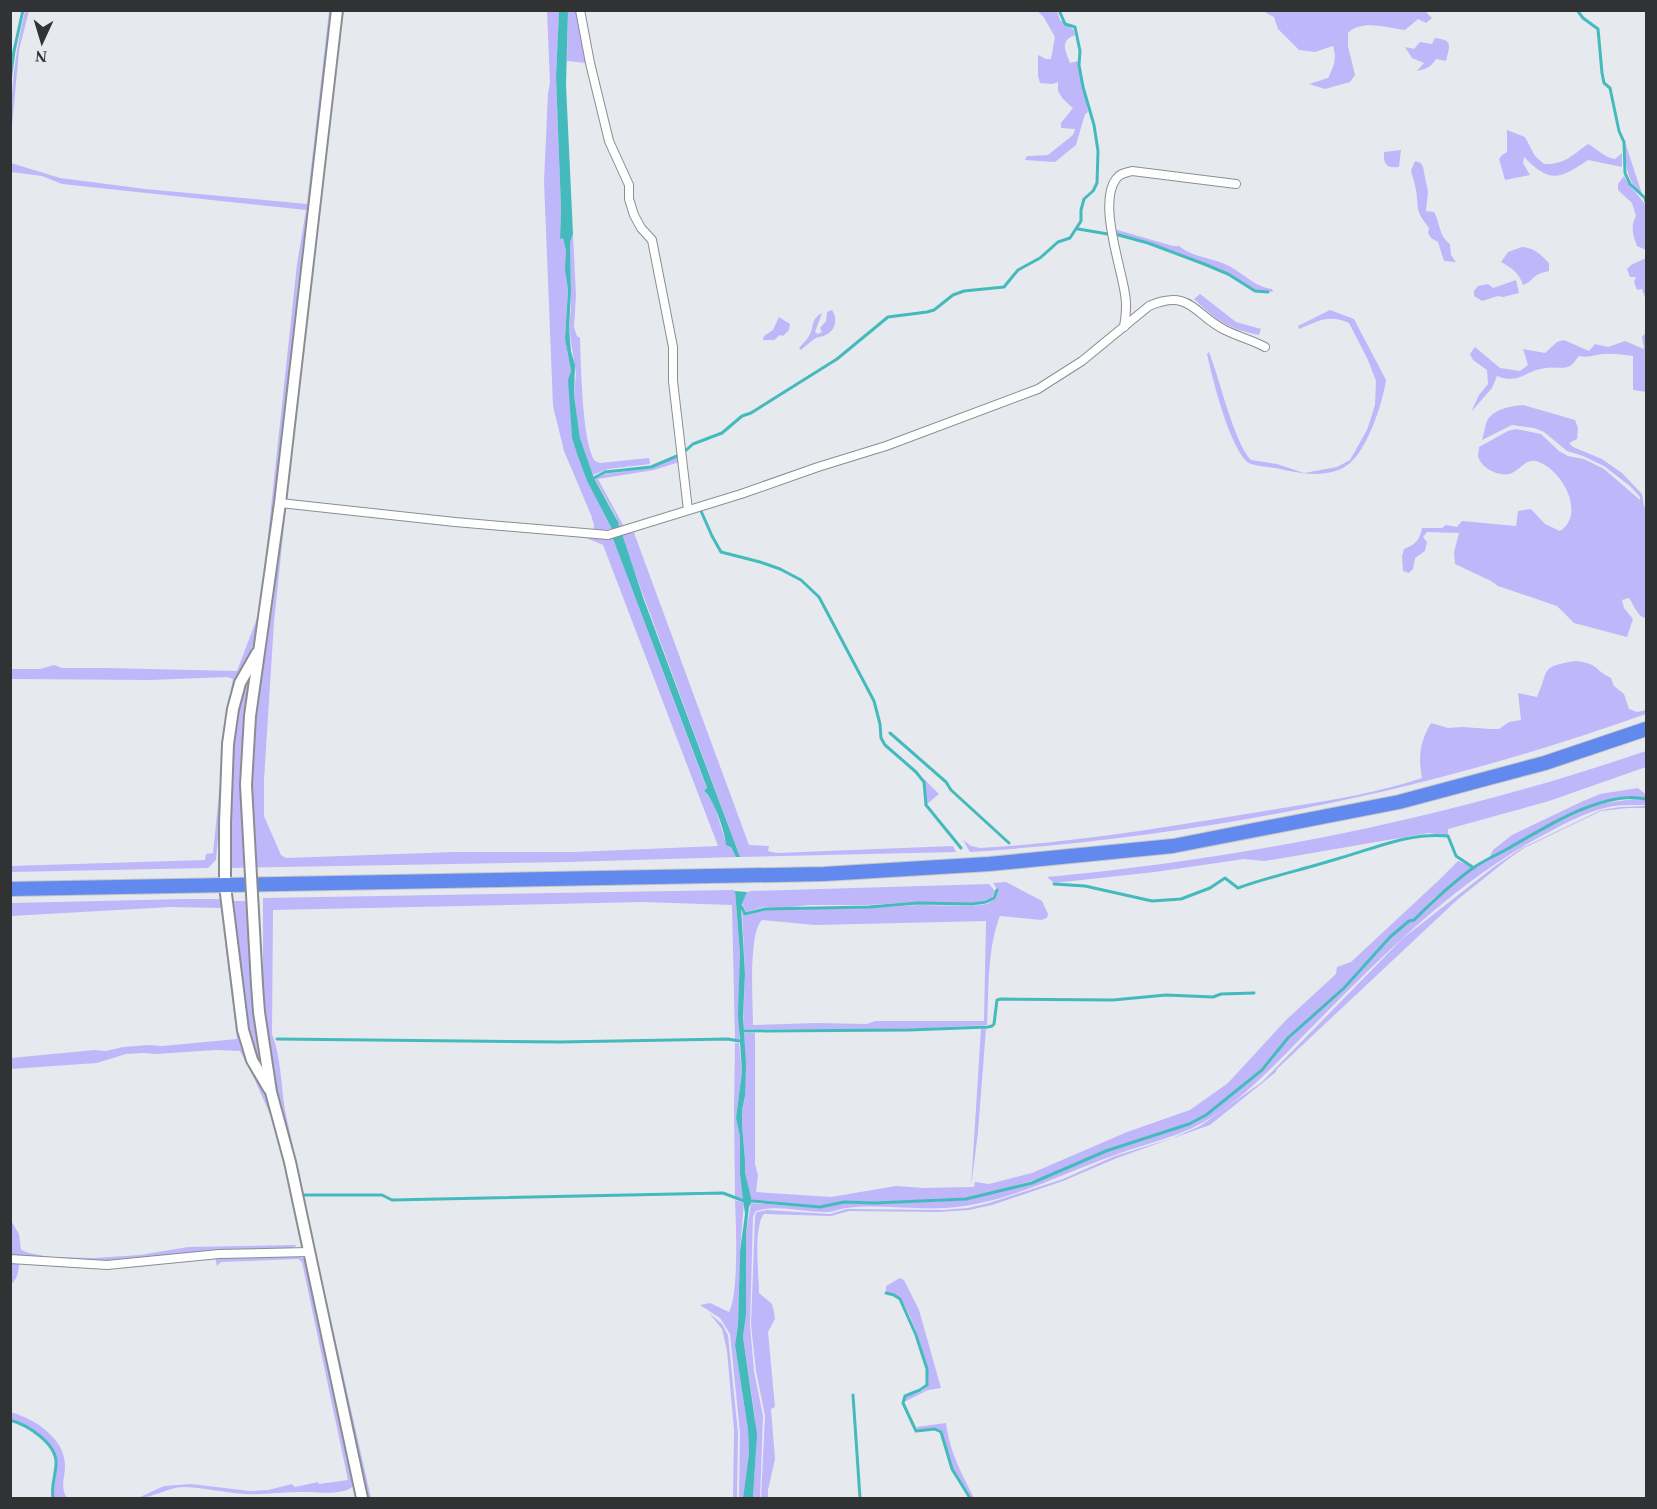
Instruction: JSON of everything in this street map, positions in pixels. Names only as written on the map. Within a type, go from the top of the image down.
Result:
[{"type":"highway","points":[[10,889],[824,874],[989,864],[1173,846],[1399,802],[1545,763],[1647,729]]},
{"type":"street","points":[[337,10],[280,503],[250,716],[246,785],[259,1012],[271,1092],[290,1162],[362,1498]]},
{"type":"street","points":[[580,10],[609,141],[629,185],[629,199],[634,215],[652,240],[673,347],[673,381],[688,510]]},
{"type":"street","points":[[1124,327],[1125,293],[1109,212],[1115,179],[1121,174],[1132,171],[1236,184]]},
{"type":"street","points":[[280,503],[455,522],[608,535],[886,446],[1038,389],[1082,361],[1149,306],[1160,302],[1180,300],[1198,309],[1224,330],[1265,347]]},
{"type":"street","points":[[260,648],[240,683],[233,709],[228,744],[225,886],[243,1030],[252,1060],[271,1092]]},
{"type":"street","points":[[10,1259],[107,1265],[219,1254],[308,1252]]},
{"type":"shaded area","points":[[1424,10],[1432,18],[1426,23],[1418,19],[1405,30],[1367,25],[1353,29],[1348,33],[1348,46],[1355,75],[1350,82],[1325,89],[1309,84],[1328,78],[1334,62],[1333,46],[1315,52],[1299,50],[1278,29],[1274,17],[1263,11]]},
{"type":"shaded area","points":[[25,11],[29,11],[19,50],[11,137],[14,73]]},
{"type":"shaded area","points":[[329,11],[333,11],[268,580],[259,628],[248,659],[226,748],[216,860],[208,868],[11,872],[10,866],[205,860],[206,854],[213,853],[228,706],[233,679],[227,677],[151,680],[11,679],[11,669],[40,669],[54,665],[62,668],[237,671],[259,613],[297,264],[306,210],[62,184],[42,176],[11,172],[11,163],[60,178],[145,189],[307,204]]},
{"type":"shaded area","points":[[547,11],[559,11],[556,77],[560,238],[563,238],[566,251],[568,290],[565,339],[571,371],[569,380],[572,438],[587,481],[612,529],[593,532],[594,525],[591,515],[564,451],[553,406],[544,181],[550,83]]},
{"type":"shaded area","points":[[568,11],[577,11],[587,63],[567,61]]},
{"type":"shaded area","points":[[1037,11],[1057,11],[1060,20],[1074,30],[1075,35],[1067,40],[1065,47],[1070,63],[1078,61],[1088,112],[1085,114],[1076,145],[1055,162],[1025,160],[1027,156],[1048,155],[1073,135],[1075,129],[1061,128],[1061,123],[1073,108],[1058,91],[1058,82],[1040,83],[1038,55],[1051,59],[1055,37],[1043,16]]},
{"type":"shaded area","points":[[1435,38],[1445,40],[1449,44],[1446,61],[1436,59],[1428,67],[1417,71],[1424,63],[1412,58],[1405,47],[1414,49],[1420,42],[1432,44]]},
{"type":"shaded area","points":[[1507,130],[1525,137],[1535,156],[1544,164],[1563,161],[1588,144],[1611,158],[1615,159],[1622,153],[1622,167],[1588,160],[1562,175],[1555,176],[1541,172],[1524,157],[1523,163],[1530,175],[1505,180],[1499,159],[1507,152]]},
{"type":"shaded area","points":[[1625,142],[1642,194],[1629,177]]},
{"type":"shaded area","points":[[1401,150],[1399,167],[1387,165],[1384,152]]},
{"type":"shaded area","points":[[1415,161],[1421,163],[1423,167],[1428,192],[1426,211],[1434,212],[1456,262],[1444,261],[1438,242],[1428,233],[1429,228],[1418,207],[1411,170]]},
{"type":"shaded area","points":[[1624,176],[1647,210],[1646,250],[1637,246],[1634,238],[1633,227],[1636,216],[1632,203],[1618,190],[1618,184]]},
{"type":"shaded area","points":[[1114,229],[1179,246],[1190,253],[1233,268],[1260,286],[1272,289],[1273,292],[1256,290],[1227,272],[1148,242],[1115,233]]},
{"type":"shaded area","points":[[573,234],[576,295],[574,327],[580,338],[583,402],[591,452],[595,461],[600,463],[649,458],[650,464],[608,469],[593,475],[580,438],[574,395],[576,374],[569,329],[570,242]]},
{"type":"shaded area","points":[[1522,247],[1534,250],[1549,263],[1549,271],[1538,274],[1523,285],[1515,271],[1501,262],[1508,252]]},
{"type":"shaded area","points":[[1646,258],[1646,300],[1642,289],[1637,290],[1634,282],[1636,277],[1630,277],[1627,269]]},
{"type":"shaded area","points":[[1516,280],[1519,293],[1482,301],[1474,296],[1474,291],[1478,286],[1488,284],[1493,288]]},
{"type":"shaded area","points":[[1200,294],[1236,322],[1261,329],[1259,335],[1231,327],[1217,319],[1194,299]]},
{"type":"shaded area","points":[[832,310],[835,321],[832,330],[825,336],[816,338],[801,350],[799,348],[809,336],[814,320],[822,313],[815,332],[818,334],[822,332],[820,328],[826,321],[827,312]]},
{"type":"shaded area","points":[[1330,310],[1354,319],[1386,380],[1382,400],[1369,436],[1350,463],[1334,471],[1307,474],[1248,463],[1239,452],[1227,425],[1213,379],[1207,354],[1209,352],[1233,426],[1251,460],[1277,464],[1304,473],[1337,467],[1350,460],[1367,430],[1375,405],[1376,381],[1349,323],[1329,319],[1299,329],[1298,326]]},
{"type":"shaded area","points":[[779,317],[790,324],[789,330],[774,340],[763,340],[764,336],[773,330]]},
{"type":"shaded area","points":[[1646,332],[1646,392],[1633,390],[1633,356],[1599,354],[1589,357],[1579,356],[1573,364],[1567,367],[1539,369],[1511,379],[1497,376],[1492,388],[1471,412],[1479,395],[1488,384],[1487,370],[1473,360],[1470,354],[1475,347],[1500,368],[1520,371],[1528,365],[1523,349],[1545,353],[1557,342],[1564,340],[1589,351],[1595,344],[1608,347],[1625,341],[1644,349],[1642,337]]},
{"type":"shaded area","points":[[1523,405],[1575,420],[1578,428],[1577,439],[1569,443],[1573,447],[1602,459],[1622,473],[1642,494],[1646,509],[1646,618],[1638,613],[1629,598],[1622,600],[1624,608],[1633,619],[1627,637],[1574,623],[1557,606],[1498,586],[1455,564],[1454,552],[1459,533],[1427,532],[1423,537],[1427,542],[1425,551],[1415,558],[1413,569],[1409,573],[1403,571],[1404,549],[1416,542],[1422,528],[1442,528],[1446,525],[1457,527],[1462,521],[1516,526],[1518,511],[1531,509],[1545,524],[1560,531],[1568,523],[1571,503],[1568,492],[1562,481],[1545,465],[1532,461],[1512,473],[1502,474],[1492,471],[1480,461],[1479,447],[1508,431],[1516,429],[1541,434],[1559,451],[1568,456],[1584,459],[1604,469],[1640,500],[1630,486],[1604,466],[1567,451],[1544,432],[1534,428],[1512,425],[1482,440],[1487,421],[1493,414],[1508,407]]},
{"type":"shaded area","points":[[678,457],[679,462],[654,470],[598,479],[623,525],[619,527],[595,479],[605,474],[651,468]]},
{"type":"shaded area","points":[[286,507],[274,622],[264,780],[264,816],[281,855],[286,858],[454,852],[574,852],[718,846],[603,545],[584,537],[612,536],[707,789],[704,791],[714,804],[726,843],[736,857],[227,868],[229,766],[236,714],[252,669],[241,782],[252,741],[274,595],[282,510]]},
{"type":"shaded area","points":[[633,530],[749,845],[769,846],[768,851],[776,853],[953,846],[956,852],[740,857],[625,546],[622,534]]},
{"type":"shaded area","points":[[1575,661],[1592,665],[1611,678],[1614,686],[1624,694],[1629,709],[1637,712],[1646,710],[1646,714],[1564,742],[1481,766],[1313,807],[1142,835],[1056,845],[970,852],[963,840],[971,846],[980,848],[1096,837],[1322,801],[1406,783],[1422,778],[1421,749],[1431,723],[1448,728],[1499,729],[1509,722],[1521,720],[1518,693],[1537,697],[1547,671],[1556,665]]},
{"type":"shaded area","points":[[1646,751],[1646,767],[1549,801],[1448,829],[1448,836],[1429,833],[1265,861],[1244,859],[1054,883],[1047,877],[1200,859],[1351,832],[1500,796]]},
{"type":"shaded area","points":[[924,779],[939,794],[927,804]]},
{"type":"shaded area","points":[[1638,788],[1646,798],[1630,796],[1613,798],[1576,811],[1489,858],[1493,850],[1512,835],[1581,802],[1600,794]]},
{"type":"shaded area","points":[[1646,799],[1646,805],[1612,806],[1575,819],[1516,851],[1484,872],[1453,895],[1395,945],[1247,1091],[1233,1103],[1192,1128],[1032,1188],[990,1201],[945,1208],[859,1207],[819,1212],[773,1208],[756,1211],[753,1216],[750,1325],[754,1371],[763,1416],[760,1498],[753,1498],[755,1417],[743,1337],[746,1315],[746,1234],[751,1203],[820,1208],[844,1203],[966,1200],[1033,1184],[1107,1152],[1189,1125],[1206,1116],[1263,1071],[1289,1039],[1344,988],[1390,937],[1409,921],[1414,921],[1474,868],[1536,833],[1597,804]]},
{"type":"shaded area","points":[[1646,806],[1646,808],[1601,811],[1524,848],[1507,860],[1457,900],[1276,1072],[1210,1125],[1117,1158],[1063,1181],[992,1205],[969,1210],[849,1211],[831,1216],[764,1214],[758,1240],[759,1293],[772,1304],[775,1319],[768,1332],[775,1407],[771,1409],[775,1459],[768,1498],[761,1498],[765,1416],[756,1371],[751,1325],[757,1212],[767,1210],[830,1214],[847,1209],[968,1208],[1063,1179],[1115,1156],[1173,1138],[1200,1126],[1262,1082],[1402,939],[1495,866],[1522,848],[1601,810]]},
{"type":"shaded area","points":[[1458,861],[1473,867],[1433,899],[1413,920],[1408,920],[1389,936],[1343,987],[1288,1038],[1261,1069],[1205,1114],[1188,1123],[1106,1151],[1043,1178],[966,1199],[875,1203],[844,1201],[820,1206],[752,1200],[744,1173],[743,1033],[755,1033],[755,1164],[758,1175],[756,1192],[831,1197],[896,1186],[974,1187],[975,1182],[989,1184],[1032,1173],[1127,1132],[1190,1110],[1228,1083],[1286,1020],[1336,974],[1337,967],[1351,962]]},
{"type":"shaded area","points":[[1006,882],[1042,901],[1048,914],[1047,918],[1041,920],[1000,916],[991,956],[987,1025],[907,1029],[743,1029],[745,974],[742,911],[745,916],[765,910],[918,905],[972,906],[987,904],[995,899],[998,891],[993,883]],"holes":[[[762,920],[815,925],[986,921],[984,1021],[875,1021],[867,1024],[753,1025],[753,953],[758,927]]]},
{"type":"shaded area","points":[[989,884],[995,891],[991,899],[972,903],[810,905],[764,907],[746,912],[742,903],[747,892],[751,891]]},
{"type":"shaded area","points":[[735,891],[740,954],[739,1040],[735,1040],[732,905],[643,902],[273,910],[272,1034],[279,1062],[285,1110],[325,1295],[320,1295],[275,1094],[271,1048],[263,1002],[263,898]]},
{"type":"shaded area","points":[[225,899],[230,962],[238,1002],[280,1137],[240,1051],[126,1054],[97,1063],[11,1069],[11,1058],[237,1039],[221,908],[171,907],[11,916],[11,903]]},
{"type":"shaded area","points":[[231,901],[251,901],[263,1060],[261,1062],[258,1061],[246,1033]]},
{"type":"shaded area","points":[[986,1028],[978,1132],[971,1187],[981,1029]]},
{"type":"shaded area","points":[[735,1043],[739,1043],[742,1072],[736,1118],[740,1137],[740,1175],[744,1200],[735,1196]]},
{"type":"shaded area","points":[[735,1200],[744,1203],[735,1345],[748,1430],[749,1453],[743,1498],[739,1498],[740,1433],[730,1334],[720,1318],[700,1305],[710,1303],[729,1312],[732,1303],[736,1258]]},
{"type":"shaded area","points":[[10,1219],[19,1234],[21,1250],[50,1257],[94,1258],[140,1255],[188,1247],[297,1245],[289,1250],[110,1263],[11,1257]]},
{"type":"shaded area","points":[[297,1255],[306,1260],[354,1485],[337,1492],[253,1494],[182,1487],[138,1498],[164,1486],[191,1484],[250,1491],[268,1490],[292,1484],[295,1487],[318,1482],[319,1484],[348,1480],[302,1262],[298,1259],[221,1262],[217,1266],[215,1257]]},
{"type":"shaded area","points":[[11,1262],[19,1263],[19,1270],[11,1285]]},
{"type":"shaded area","points":[[900,1278],[904,1280],[919,1310],[941,1388],[928,1390],[904,1402],[906,1397],[925,1389],[929,1380],[920,1342],[909,1314],[899,1297],[886,1292],[886,1286]]},
{"type":"shaded area","points":[[327,1303],[371,1498],[367,1498],[325,1304]]},
{"type":"shaded area","points":[[709,1313],[722,1324],[728,1335],[738,1433],[737,1498],[733,1498],[734,1430],[727,1351],[722,1329]]},
{"type":"shaded area","points":[[10,1412],[29,1419],[47,1431],[60,1447],[64,1456],[63,1486],[67,1498],[54,1498],[57,1466],[53,1450],[48,1442],[26,1425],[11,1419]]},
{"type":"shaded area","points":[[946,1423],[953,1453],[974,1498],[953,1469],[942,1431],[935,1428],[919,1430],[916,1427]]},
{"type":"water","points":[[559,11],[568,11],[566,85],[573,234],[570,242],[569,329],[575,365],[574,395],[580,438],[594,478],[618,522],[619,527],[612,529],[587,481],[572,438],[568,380],[571,371],[565,339],[568,290],[565,269],[566,251],[563,238],[560,239],[556,77]]},
{"type":"water","points":[[622,534],[644,600],[740,857],[736,857],[731,847],[726,845],[724,832],[712,801],[704,791],[707,788],[612,536]]},
{"type":"water","points":[[735,891],[747,892],[741,906],[745,974],[743,1019],[746,1064],[742,1125],[745,1173],[752,1201],[749,1207],[746,1234],[746,1315],[743,1337],[757,1434],[753,1498],[743,1498],[749,1453],[748,1430],[735,1345],[738,1325],[740,1251],[745,1214],[740,1175],[740,1137],[736,1118],[742,1072],[738,1014],[740,954]]},
{"type":"waterway","points":[[10,81],[23,10]]},
{"type":"waterway","points":[[684,452],[693,444],[722,433],[742,416],[751,413],[837,359],[888,317],[934,310],[953,295],[964,291],[1004,287],[1018,270],[1040,258],[1058,242],[1070,238],[1081,221],[1084,199],[1093,191],[1097,183],[1098,151],[1094,125],[1083,87],[1075,27],[1065,24],[1059,10]]},
{"type":"waterway","points":[[1577,10],[1583,18],[1598,29],[1604,83],[1610,88],[1619,131],[1624,142],[1625,173],[1630,184],[1645,198],[1646,202]]},
{"type":"waterway","points":[[1078,229],[1108,234]]},
{"type":"waterway","points":[[1115,234],[1148,243],[1204,264],[1228,274],[1255,291],[1268,292]]},
{"type":"waterway","points":[[594,478],[605,472],[651,467],[677,456]]},
{"type":"waterway","points":[[701,511],[721,552],[780,569],[801,580],[819,597],[874,701],[881,738],[885,745],[924,782],[926,805],[961,848]]},
{"type":"waterway","points":[[890,733],[946,782],[951,790],[1009,843]]},
{"type":"waterway","points":[[752,1201],[820,1207],[844,1202],[966,1199],[1032,1183],[1106,1151],[1189,1124],[1206,1115],[1262,1070],[1288,1038],[1344,988],[1390,937],[1409,921],[1414,920],[1473,868],[1575,812],[1612,800],[1630,797],[1646,799]]},
{"type":"waterway","points":[[1054,884],[1085,886],[1152,901],[1181,899],[1210,888],[1225,878],[1238,888],[1393,842],[1434,835],[1448,836],[1456,856],[1474,868]]},
{"type":"waterway","points":[[741,906],[745,914],[765,909],[869,907],[918,903],[972,904],[994,898],[997,890]]},
{"type":"waterway","points":[[743,1031],[988,1027],[994,1024],[997,1000],[1001,999],[1113,1000],[1166,995],[1213,997],[1221,994],[1254,993]]},
{"type":"waterway","points":[[277,1039],[560,1042],[728,1039],[739,1041]]},
{"type":"waterway","points":[[304,1195],[382,1195],[392,1200],[723,1193],[744,1201]]},
{"type":"waterway","points":[[886,1293],[900,1299],[916,1335],[927,1369],[927,1385],[905,1396],[903,1403],[916,1431],[935,1429],[941,1432],[952,1469],[970,1498]]},
{"type":"waterway","points":[[853,1395],[860,1498]]},
{"type":"waterway","points":[[10,1420],[33,1431],[52,1450],[56,1465],[53,1498]]}]
